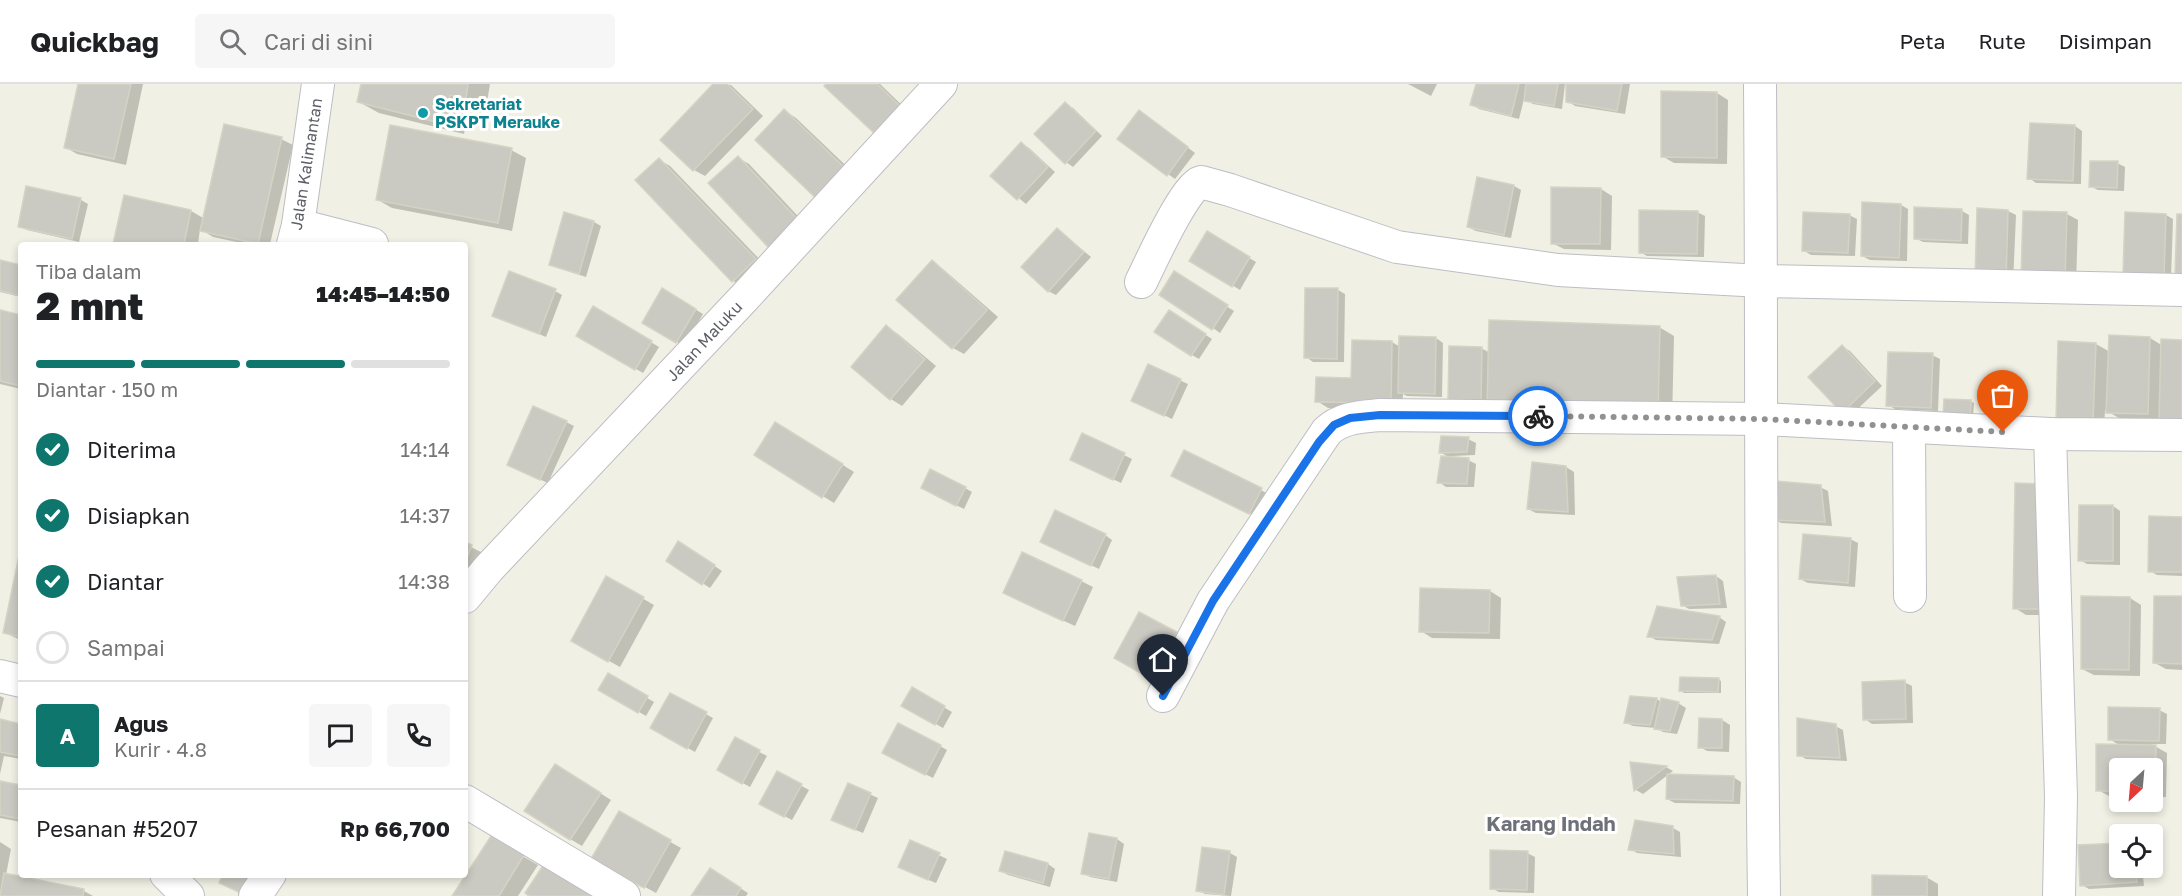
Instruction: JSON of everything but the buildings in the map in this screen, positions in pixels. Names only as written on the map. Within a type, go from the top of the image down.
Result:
[{"type":"street","name":"Jalan Kalimantan","points":[[295,235],[318,84]]},
{"type":"street","name":"Jalan Maluku","points":[[468,593],[489,568],[744,298],[941,84]]},
{"type":"street","points":[[1760,84],[1761,702],[1764,896]]},
{"type":"street","points":[[1141,282],[1183,201],[1194,185],[1201,182],[1397,247],[1558,270],[1762,281],[2182,290]]},
{"type":"street","points":[[295,235],[355,242]]},
{"type":"street","points":[[1163,696],[1213,601],[1319,442],[1334,425],[1350,418],[1380,415],[1762,419],[2050,434],[2182,435]]},
{"type":"street","points":[[1909,427],[1910,596]]},
{"type":"street","points":[[2050,434],[2061,797],[2059,896]]},
{"type":"street","points":[[0,676],[18,680]]},
{"type":"street","points":[[468,803],[624,896]]},
{"type":"street","points":[[170,878],[188,896]]},
{"type":"street","points":[[255,896],[267,878]]},
{"type":"way so far","points":[[1538,416],[1762,419],[2003,432]]},
{"type":"place","name":"Sekretariat PSKPT Merauke","points":[[423,113]]},
{"type":"district","name":"Karang Indah","points":[[1551,824]]},
{"type":"route","points":[[1163,696],[1213,601],[1319,442],[1334,425],[1350,418],[1380,415],[1538,416]]}]
